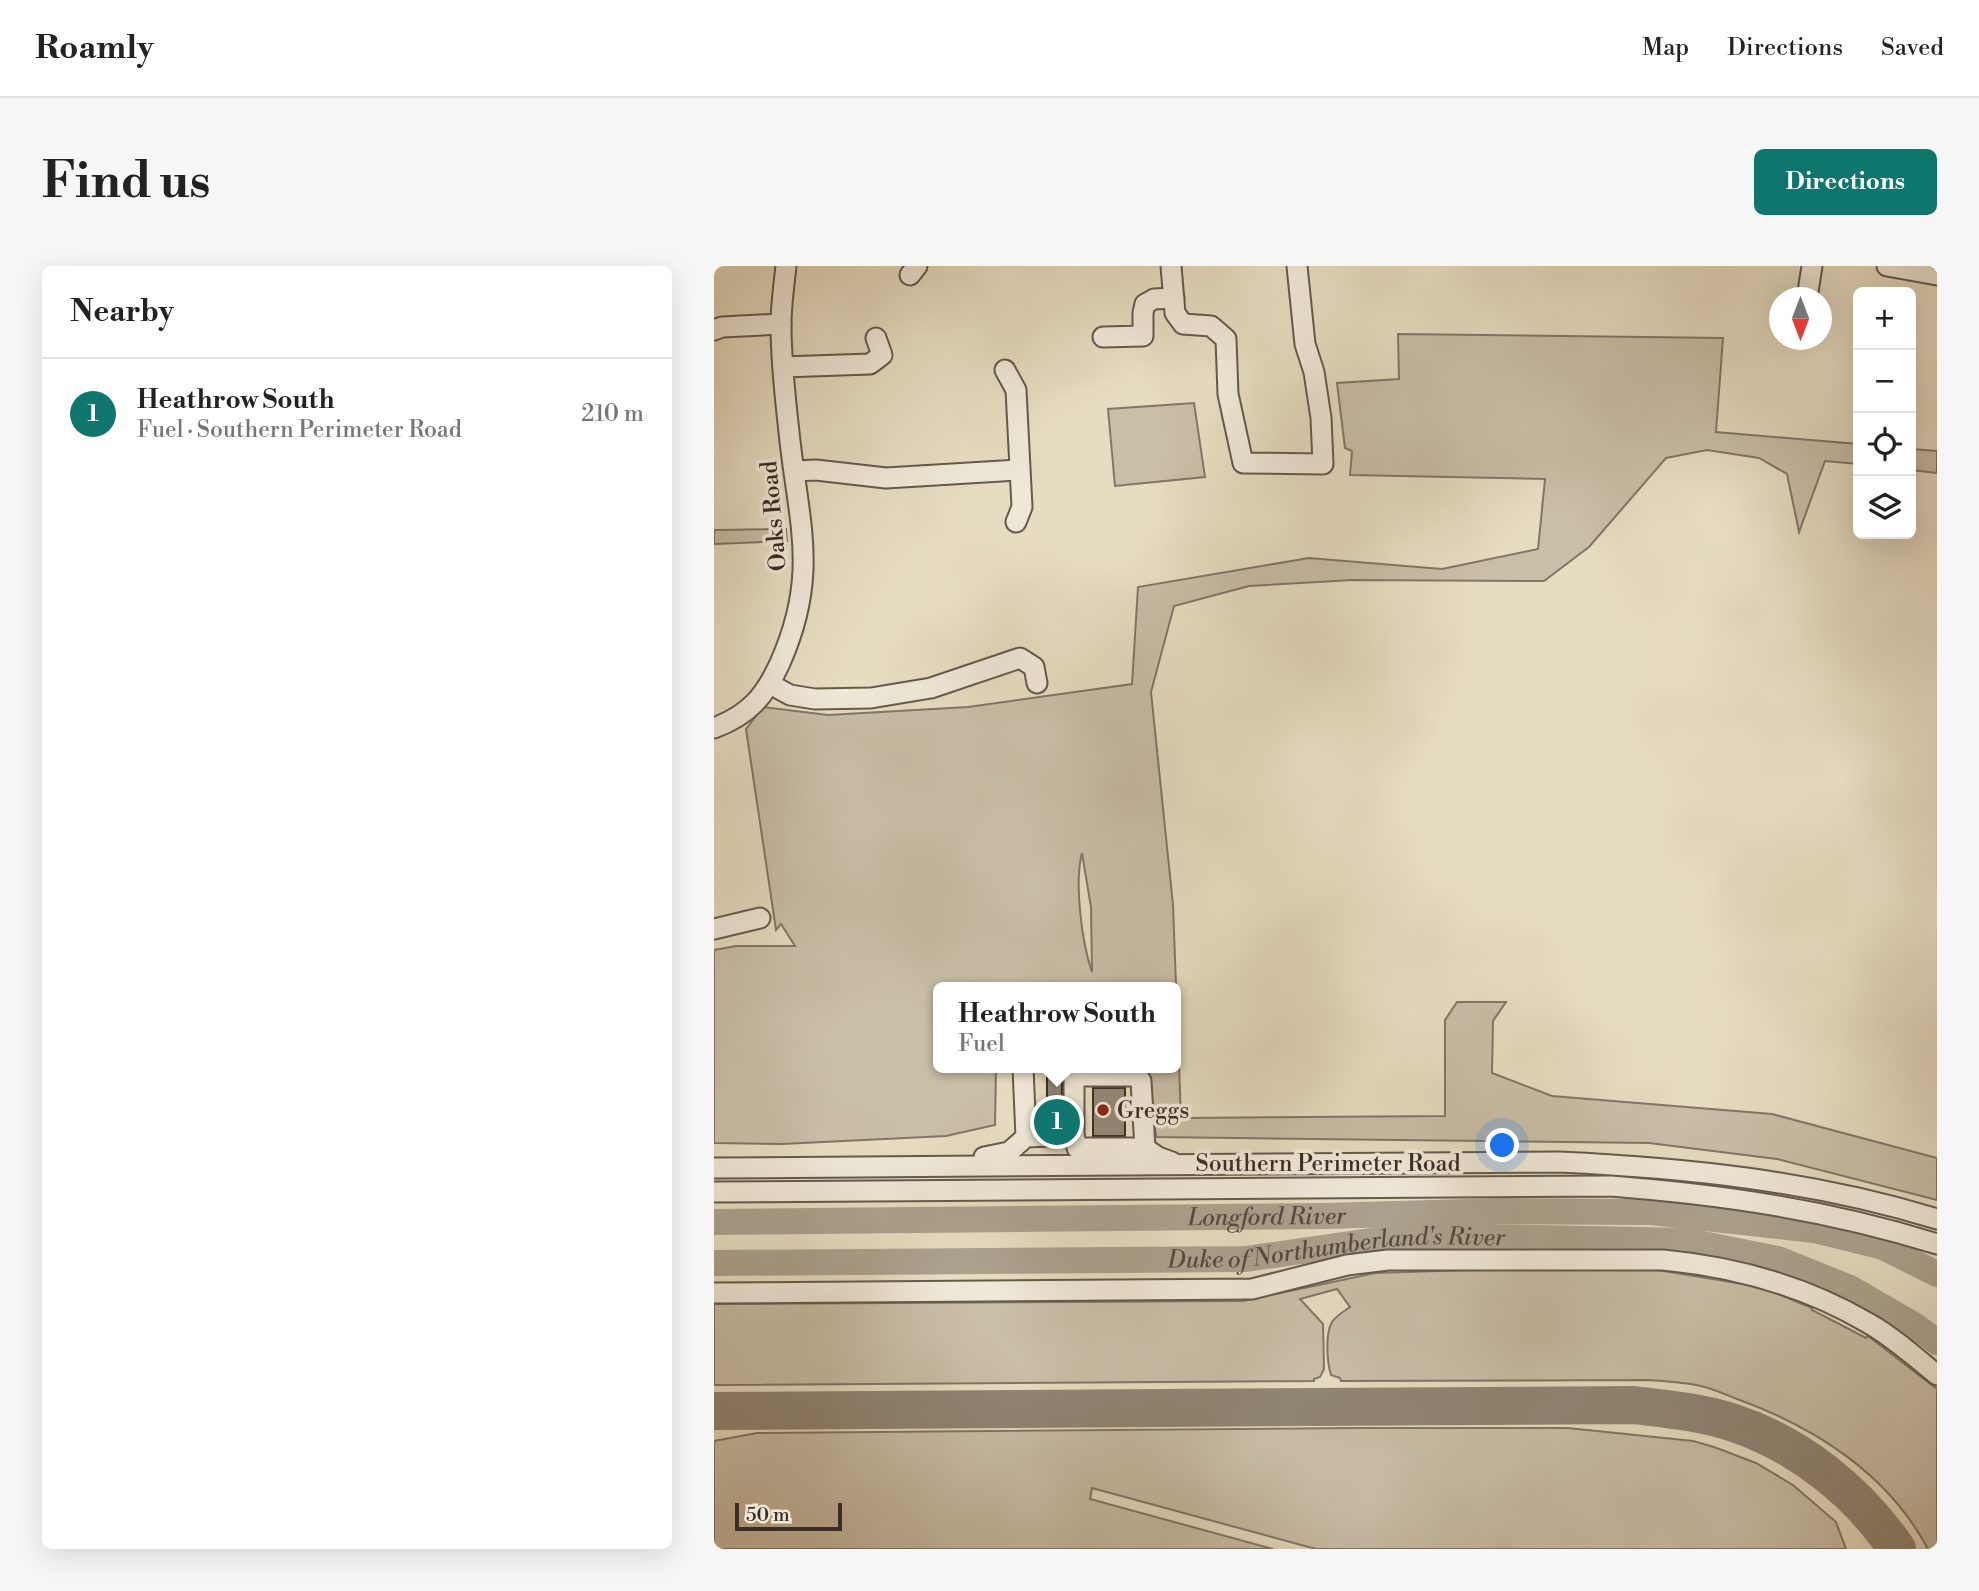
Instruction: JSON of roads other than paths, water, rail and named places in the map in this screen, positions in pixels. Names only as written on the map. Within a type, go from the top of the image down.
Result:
[{"type":"street","name":"Oaks Road","points":[[714,728],[742,714],[760,699],[770,684],[793,634],[800,606],[804,548],[796,471],[789,435],[781,324],[786,266]]},
{"type":"street","points":[[1171,266],[1175,313],[1183,324],[1211,326],[1226,339],[1228,394],[1243,463],[1323,464],[1321,418],[1314,372],[1305,344],[1297,266]]},
{"type":"street","points":[[1809,287],[1812,266]]},
{"type":"street","points":[[1887,266],[1937,275]]},
{"type":"street","points":[[1103,337],[1143,336],[1145,304],[1154,299],[1174,298]]},
{"type":"street","points":[[714,330],[722,327],[781,324]]},
{"type":"street","points":[[783,367],[870,363],[882,355],[876,338]]},
{"type":"street","points":[[1005,370],[1016,390],[1022,507],[1016,522]]},
{"type":"street","points":[[796,471],[816,470],[886,478],[1018,470]]},
{"type":"street","points":[[770,684],[790,695],[815,699],[871,698],[932,688],[1020,658],[1034,667],[1037,683]]},
{"type":"street","points":[[714,929],[760,918]]},
{"type":"street","points":[[1023,1073],[1026,1137]]},
{"type":"street","points":[[1071,1073],[1077,1148],[1145,1149],[1183,1166]]},
{"type":"street","points":[[1088,1073],[1138,1076],[1141,1081],[1145,1149]]},
{"type":"street","points":[[900,1166],[1000,1155],[1009,1152],[1026,1137],[1074,1135]]},
{"type":"street","name":"Southern Perimeter Road","points":[[714,1168],[1493,1162],[1639,1166],[1754,1177],[1882,1202],[1937,1219]]},
{"type":"street","name":"Southern Perimeter Road","points":[[714,1192],[1611,1186],[1756,1201],[1886,1228],[1937,1244]]},
{"type":"street","points":[[714,1293],[1252,1289],[1347,1265],[1388,1260],[1663,1260],[1739,1271],[1803,1291],[1870,1323],[1937,1375]]},
{"type":"waterway","name":"Longford River","points":[[714,1222],[1324,1216],[1504,1211],[1651,1212],[1814,1230],[1883,1247],[1937,1274]]},
{"type":"waterway","name":"Duke of Northumberland's River","points":[[714,1263],[1246,1259],[1384,1239],[1433,1236],[1688,1241],[1778,1259],[1850,1288],[1914,1325],[1937,1342]]},
{"type":"place","name":"Greggs","points":[[1103,1110]]},
{"type":"place","name":"Heathrow South","points":[[1057,1122]]}]
